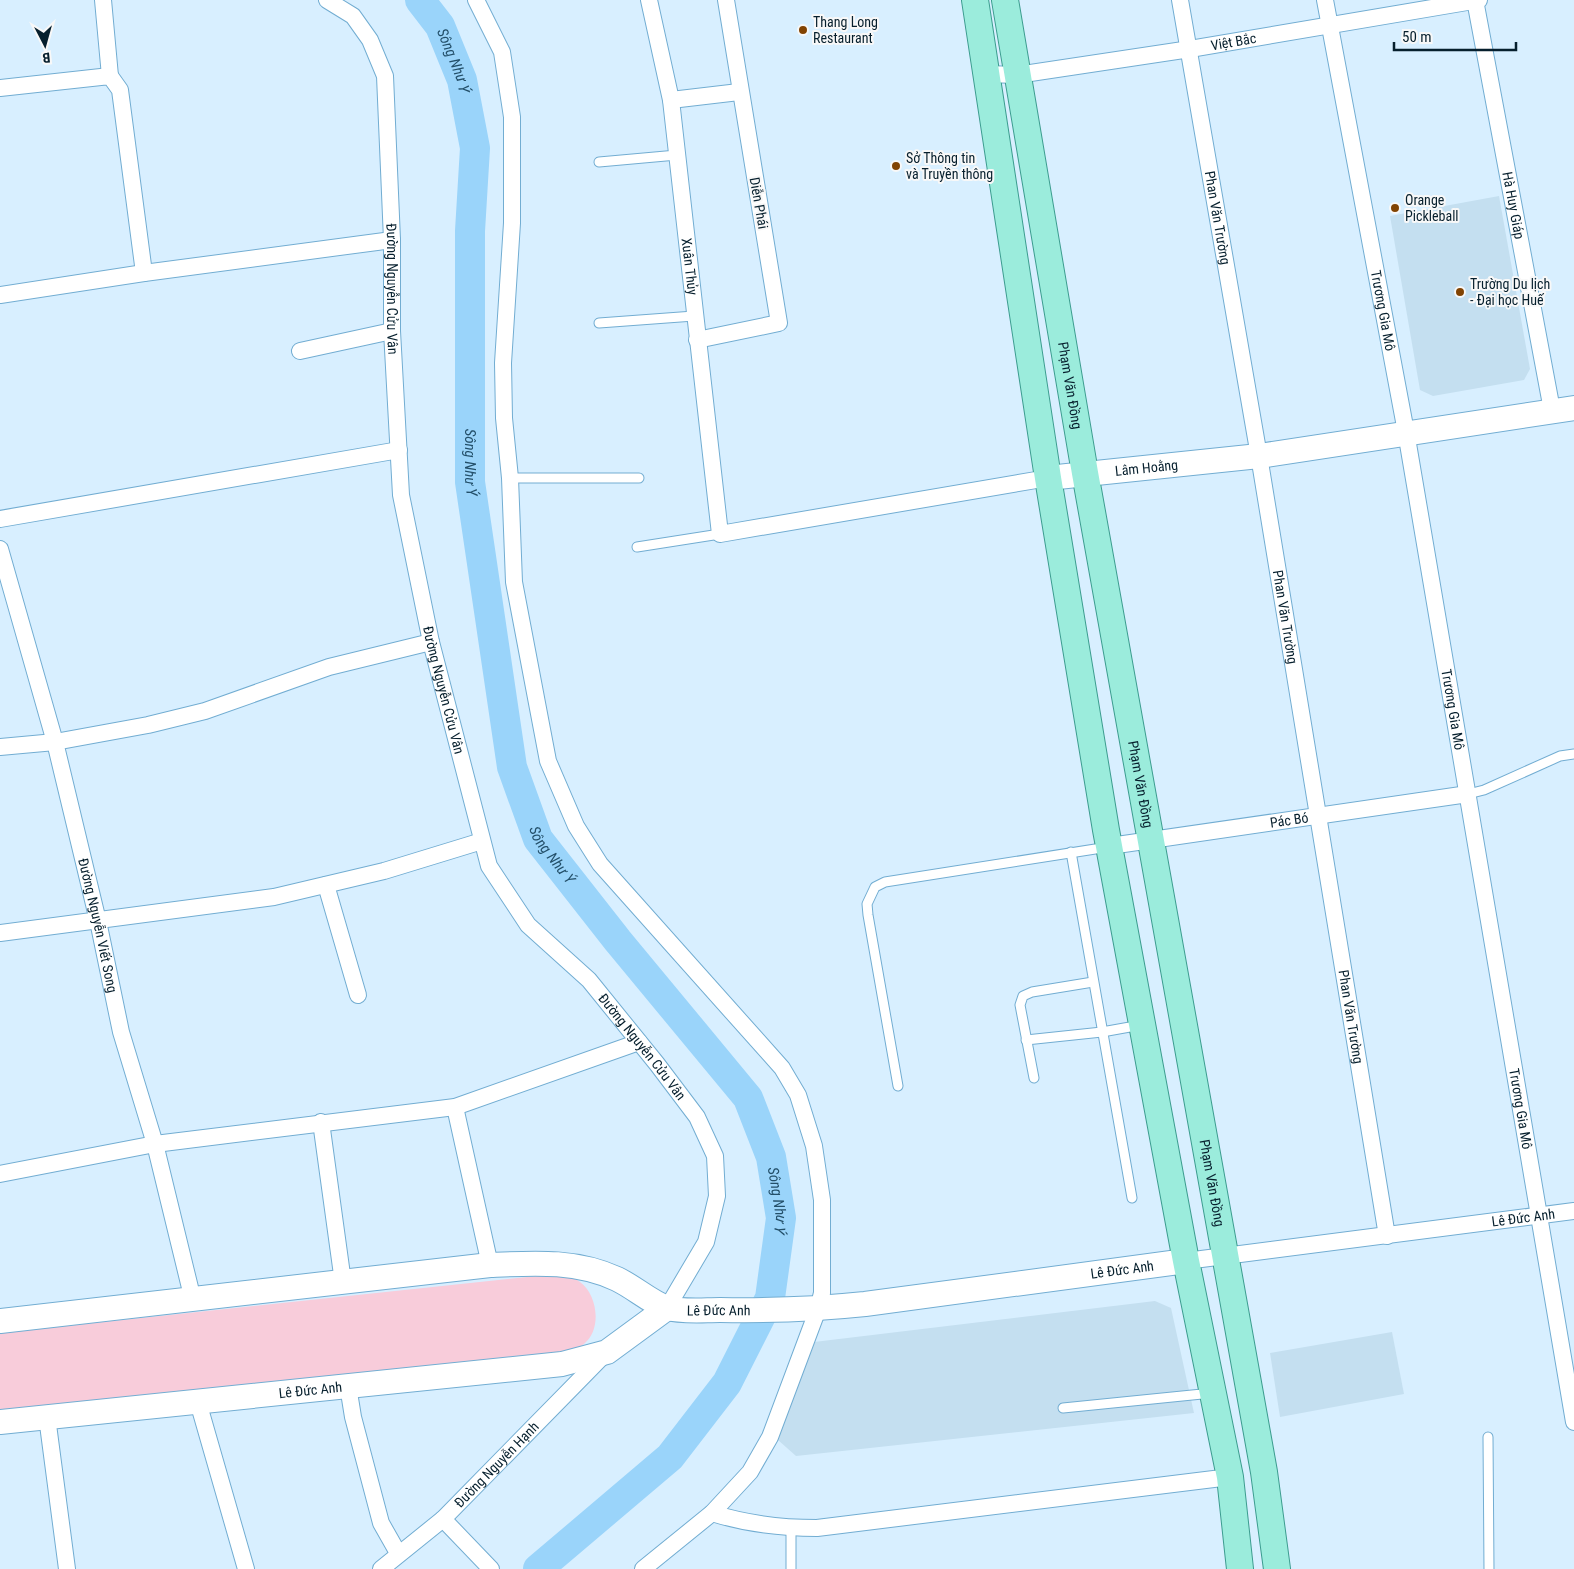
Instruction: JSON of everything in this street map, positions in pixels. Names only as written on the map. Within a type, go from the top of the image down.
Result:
[{"type":"main road","points":[[974,0],[1048,478],[1110,846],[1141,1025],[1230,1478],[1240,1569]]},
{"type":"main road","name":"Phạm Văn Đồng","points":[[1004,0],[1085,473],[1264,1472],[1277,1569]]},
{"type":"street","points":[[103,0],[110,76],[120,90],[144,273]]},
{"type":"street","name":"Đường Nguyễn Cửu Vân","points":[[327,0],[353,16],[370,40],[385,76],[392,240],[392,331],[401,495],[431,642],[489,866],[528,925],[589,980],[639,1042],[697,1118],[715,1156],[717,1196],[706,1242],[667,1308]]},
{"type":"street","points":[[476,0],[502,52],[512,117],[512,224],[503,363],[504,418],[510,478],[514,582],[548,760],[576,826],[600,864],[766,1048],[798,1095],[814,1146],[822,1200],[822,1293],[808,1310],[770,1437],[750,1472],[712,1513],[643,1569]]},
{"type":"street","name":"Xuân Thủy","points":[[650,0],[671,100],[720,534]]},
{"type":"street","name":"Diễn Phái","points":[[697,340],[779,323],[739,92],[726,0]]},
{"type":"street","name":"Phan Văn Trường","points":[[1180,0],[1259,456],[1387,1236]]},
{"type":"street","name":"Trương Gia Mô","points":[[1325,0],[1406,432],[1572,1394],[1574,1422]]},
{"type":"street","name":"Việt Bắc","points":[[986,74],[1017,74],[1190,49],[1476,0]]},
{"type":"street","name":"Hà Huy Giáp","points":[[1476,0],[1563,409]]},
{"type":"street","points":[[0,88],[110,76]]},
{"type":"street","points":[[671,100],[739,92]]},
{"type":"street","points":[[0,295],[144,273],[392,240]]},
{"type":"street","points":[[300,351],[392,331]]},
{"type":"street","name":"Lâm Hoằng","points":[[720,534],[1048,478],[1259,456],[1563,409]]},
{"type":"street","points":[[0,519],[399,450]]},
{"type":"street","name":"Đường Nguyễn Viết Song","points":[[0,550],[55,742],[98,921],[121,1032],[155,1144],[193,1300]]},
{"type":"street","points":[[0,747],[55,742],[148,725],[205,711],[329,667],[431,642]]},
{"type":"street","name":"Pác Bó","points":[[1110,846],[1318,818],[1468,794]]},
{"type":"street","points":[[0,933],[274,897],[384,871],[482,841]]},
{"type":"street","points":[[326,885],[358,995]]},
{"type":"street","points":[[0,1174],[155,1144],[321,1122],[455,1107],[639,1042]]},
{"type":"street","points":[[455,1107],[490,1265]]},
{"type":"street","points":[[321,1122],[343,1282]]},
{"type":"street","name":"Lê Đức Anh","points":[[0,1321],[490,1265],[537,1263],[571,1264],[592,1269],[618,1279],[667,1308],[808,1310],[1186,1261],[1226,1258],[1574,1211]]},
{"type":"street","name":"Lê Đức Anh","points":[[0,1422],[562,1364],[607,1352],[635,1334],[667,1308]]},
{"type":"street","name":"Đường Nguyễn Hạnh","points":[[381,1569],[398,1553],[443,1519],[607,1352]]},
{"type":"street","points":[[348,1386],[353,1417],[381,1523],[398,1553]]},
{"type":"street","points":[[198,1402],[246,1569]]},
{"type":"street","points":[[47,1417],[67,1569]]},
{"type":"street","points":[[712,1513],[743,1523],[791,1528],[817,1528],[1230,1478]]},
{"type":"street","points":[[443,1519],[491,1569]]},
{"type":"lane","points":[[599,162],[677,154]]},
{"type":"lane","points":[[599,323],[694,316]]},
{"type":"lane","points":[[510,478],[639,478]]},
{"type":"lane","points":[[637,547],[720,534]]},
{"type":"lane","points":[[1468,794],[1484,790],[1560,756],[1574,754]]},
{"type":"lane","points":[[898,1086],[868,915],[867,904],[875,887],[885,882],[1110,846]]},
{"type":"lane","points":[[1071,852],[1132,1198]]},
{"type":"lane","points":[[1034,1078],[1020,1004],[1023,996],[1032,992],[1093,982]]},
{"type":"lane","points":[[1026,1040],[1102,1032],[1141,1025]]},
{"type":"lane","points":[[1063,1408],[1212,1393]]},
{"type":"lane","points":[[1488,1437],[1489,1569]]},
{"type":"lane","points":[[791,1528],[791,1569]]},
{"type":"shaded area","name":"Trường Du lịch - Đại học Huế","points":[[1499,196],[1530,369],[1524,380],[1433,396],[1420,390],[1390,216]]},
{"type":"shaded area","points":[[546,1275],[564,1276],[580,1282],[591,1295],[596,1313],[594,1330],[590,1338],[579,1347],[563,1354],[0,1414],[0,1333]]},
{"type":"shaded area","points":[[1155,1301],[1171,1308],[1194,1413],[796,1456],[778,1440],[814,1342]]},
{"type":"shaded area","points":[[1392,1332],[1404,1394],[1280,1417],[1270,1353]]},
{"type":"waterway","name":"Sông Như Ý","points":[[420,0],[440,26],[462,80],[475,148],[470,231],[470,482],[512,767],[538,839],[618,941],[748,1098],[771,1157],[781,1218],[770,1298],[727,1383],[670,1457],[538,1569]]},
{"type":"place","name":"Thang Long Restaurant","points":[[803,30]]},
{"type":"place","name":"Sở Thông tin và Truyền thông","points":[[896,166]]},
{"type":"place","name":"Orange Pickleball","points":[[1395,208]]},
{"type":"place","name":"Trường Du lịch - Đại học Huế","points":[[1460,292]]}]
